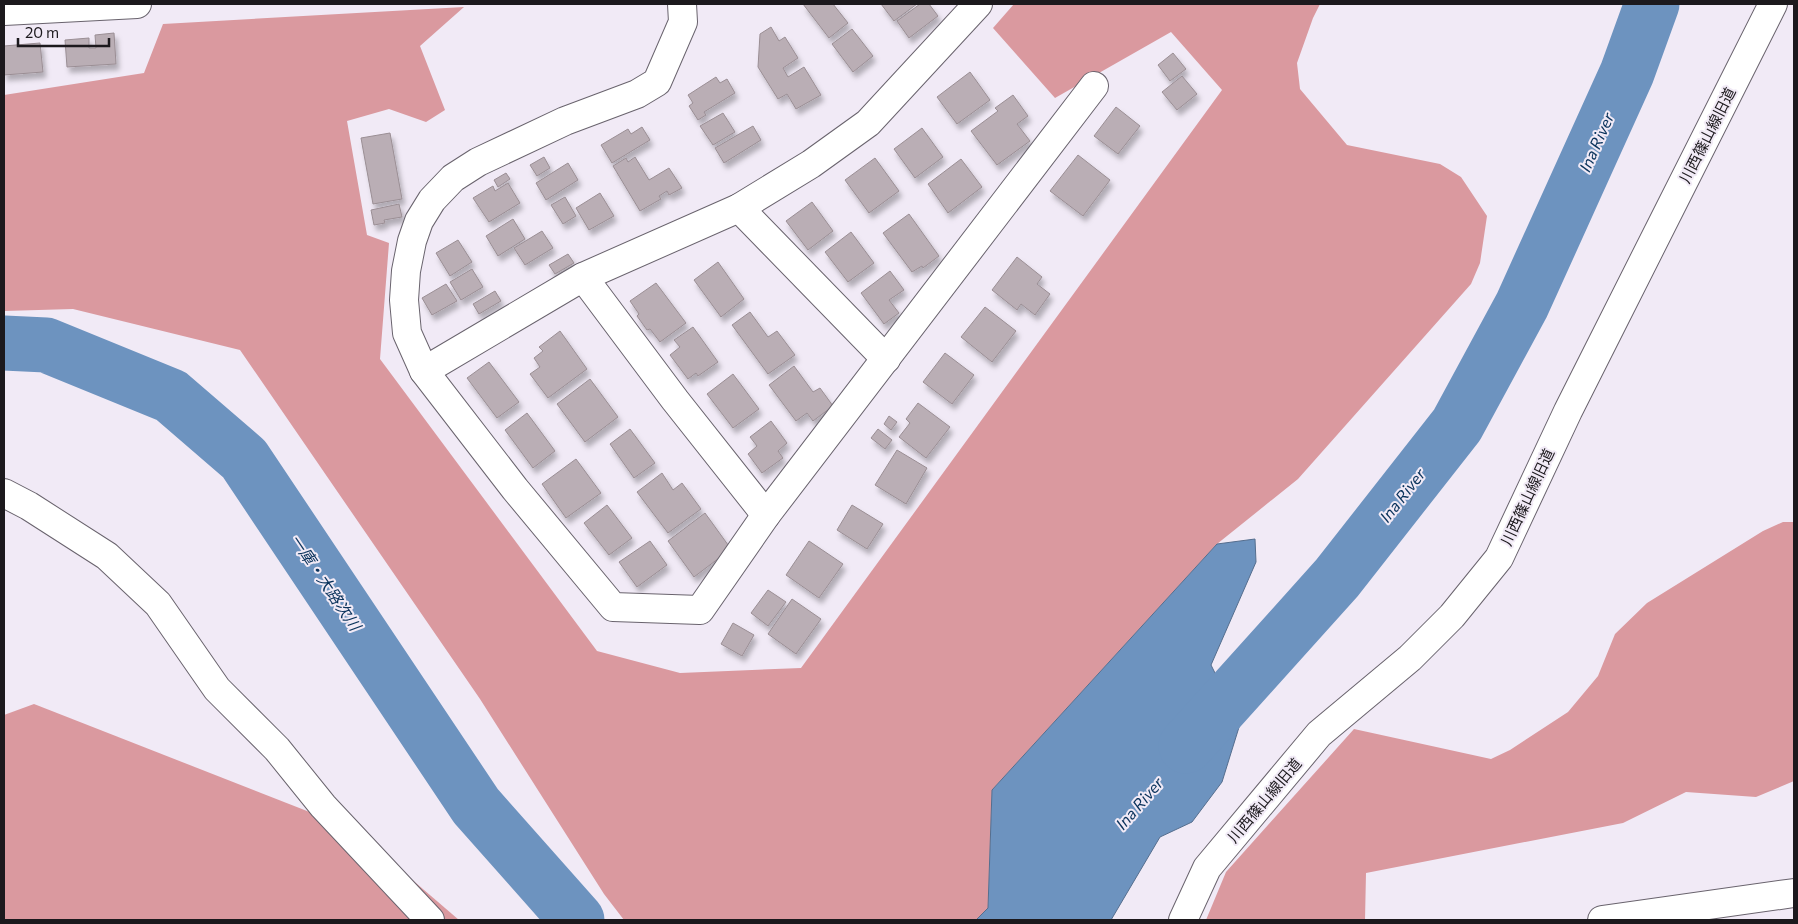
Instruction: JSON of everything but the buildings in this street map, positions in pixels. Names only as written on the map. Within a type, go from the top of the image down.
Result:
[{"type":"street","points":[[4,11],[137,4]]},
{"type":"street","points":[[682,4],[683,22],[657,82],[637,94],[565,120],[478,162],[453,178],[432,200],[419,221],[412,241],[406,271],[404,300],[407,333],[424,371],[515,488],[613,608],[700,610],[766,516],[1094,86]]},
{"type":"street","points":[[424,371],[584,277],[739,208],[811,164],[868,123],[978,4]]},
{"type":"street","name":"川西篠山線旧道","points":[[1183,920],[1207,868],[1319,734],[1410,658],[1452,616],[1499,558],[1568,411],[1773,4]]},
{"type":"street","points":[[739,208],[886,358]]},
{"type":"street","points":[[584,277],[675,400],[766,516]]},
{"type":"street","points":[[4,493],[29,506],[107,556],[158,604],[216,689],[276,749],[323,806],[430,920]]},
{"type":"street","points":[[1602,920],[1794,893]]},
{"type":"shaded area","points":[[1014,4],[1320,4],[1297,63],[1300,89],[1347,145],[1440,164],[1461,177],[1487,216],[1480,263],[1471,284],[1298,479],[1217,544],[992,790],[988,908],[976,920],[624,920],[604,894],[480,699],[240,350],[73,309],[4,311],[4,95],[144,73],[163,24],[464,7],[420,46],[445,110],[426,122],[389,109],[347,121],[367,235],[389,243],[380,359],[597,651],[680,673],[801,668],[1222,90],[1171,32],[1055,98],[993,28]]},
{"type":"shaded area","points":[[1783,522],[1794,522],[1794,781],[1756,797],[1686,792],[1623,823],[1366,873],[1365,920],[1206,920],[1226,872],[1354,729],[1491,759],[1510,750],[1568,712],[1598,676],[1615,634],[1647,603],[1763,531]]},
{"type":"shaded area","points":[[34,704],[353,829],[459,920],[4,920],[4,715]]},
{"type":"water","points":[[1255,539],[1256,562],[1211,665],[1218,679],[1249,695],[1222,782],[1192,822],[1160,837],[1111,920],[976,920],[988,908],[992,790],[1217,544]]},
{"type":"waterway","name":"Ina River","points":[[1186,746],[1337,578],[1457,425],[1522,305],[1627,73],[1652,4]]},
{"type":"waterway","name":"一庫・大路次川","points":[[4,343],[46,345],[171,396],[244,459],[476,806],[577,920]]}]
